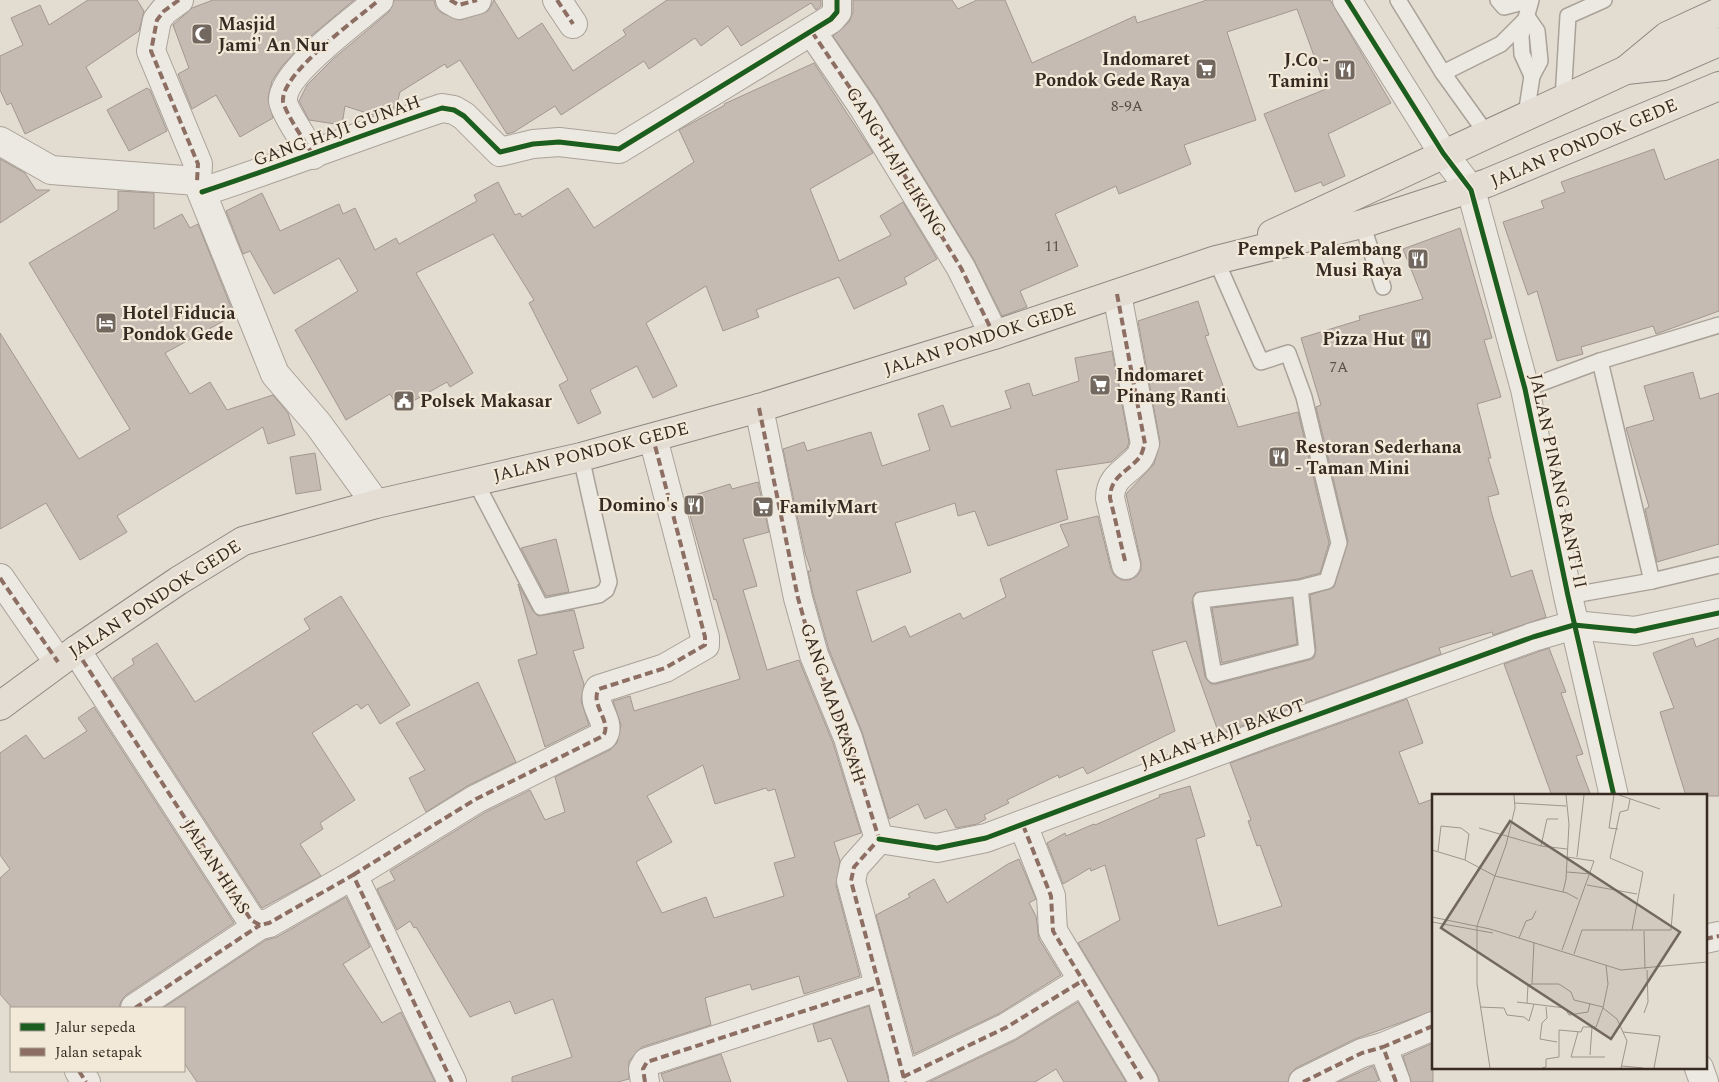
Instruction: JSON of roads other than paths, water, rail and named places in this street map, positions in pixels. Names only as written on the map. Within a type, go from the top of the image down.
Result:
[{"type":"main road","name":"JALAN PONDOK GEDE","points":[[1216,260],[1486,133],[1626,70],[1667,36],[1719,12]]},
{"type":"main road","name":"JALAN PONDOK GEDE","points":[[1626,70],[1664,66],[1719,42]]},
{"type":"main road","name":"JALAN PONDOK GEDE","points":[[4,696],[178,581],[243,541],[376,504],[581,457],[759,408],[994,335],[1216,260],[1362,224],[1471,190],[1719,86]]},
{"type":"street","points":[[179,0],[164,11],[157,20],[151,51],[198,164],[200,187],[274,374],[318,424],[376,504]]},
{"type":"street","points":[[313,155],[283,103],[284,90],[298,70],[379,0]]},
{"type":"street","points":[[450,0],[459,5],[477,0]]},
{"type":"street","points":[[557,0],[573,24]]},
{"type":"street","points":[[812,32],[831,19],[836,12],[837,0]]},
{"type":"street","name":"JALAN PINANG RANTI II","points":[[1347,0],[1443,153],[1471,190],[1525,389],[1574,625],[1614,794]]},
{"type":"street","name":"GANG HAJI GUNAH","points":[[200,187],[313,155],[366,134],[442,108],[454,110],[464,116],[476,126],[496,150],[505,152],[533,144],[559,142],[619,149],[812,32]]},
{"type":"street","name":"GANG HAJI LIKING","points":[[812,32],[863,107],[961,268],[994,335]]},
{"type":"street","points":[[0,141],[51,170],[200,187]]},
{"type":"street","points":[[1117,294],[1145,444],[1140,458],[1119,474],[1110,488],[1110,498],[1126,565]]},
{"type":"street","name":"GANG MADRASAH","points":[[759,408],[798,598],[814,656],[848,738],[879,839]]},
{"type":"street","name":"JALAN HIAS","points":[[0,578],[67,656],[251,920],[260,925],[270,923],[353,875],[476,799],[603,736],[606,728],[596,702],[596,694],[599,689],[665,668],[705,645],[705,637],[653,438]]},
{"type":"street","points":[[1574,625],[1635,631],[1719,613]]},
{"type":"street","name":"JALAN HAJI BAKOT","points":[[879,839],[938,848],[986,838],[1266,732],[1533,637],[1574,625]]},
{"type":"street","points":[[1023,825],[1050,896],[1053,931],[1144,1082]]},
{"type":"street","points":[[879,839],[854,867],[852,881],[878,987],[904,1080],[1007,1027],[1082,981]]},
{"type":"street","points":[[353,875],[452,1082]]},
{"type":"street","points":[[137,1007],[260,925]]},
{"type":"street","points":[[1706,939],[1719,936]]},
{"type":"street","points":[[645,1082],[643,1069],[647,1062],[878,987]]},
{"type":"street","points":[[1303,1082],[1362,1053],[1383,1047],[1432,1026]]},
{"type":"street","points":[[1383,1047],[1396,1082]]},
{"type":"street","points":[[1700,1070],[1704,1082]]},
{"type":"lane","points":[[1398,0],[1443,73],[1486,133]]},
{"type":"lane","points":[[1498,0],[1504,7],[1531,0],[1522,36],[1522,54],[1532,76],[1526,115]]},
{"type":"lane","points":[[1563,99],[1568,16],[1604,0]]},
{"type":"lane","points":[[1443,73],[1501,44],[1528,18]]},
{"type":"lane","points":[[1610,132],[1658,98],[1719,72]]},
{"type":"lane","points":[[1362,224],[1383,286]]},
{"type":"lane","points":[[1216,260],[1261,362],[1288,353],[1304,397],[1339,544],[1327,580],[1300,588],[1201,600],[1214,675],[1308,651],[1300,588]]},
{"type":"lane","points":[[1525,389],[1600,361],[1719,325]]},
{"type":"lane","points":[[1600,361],[1652,581]]},
{"type":"lane","points":[[475,481],[541,607],[599,595],[606,590],[610,582],[581,457]]},
{"type":"lane","points":[[1568,596],[1652,581],[1719,565]]},
{"type":"place","name":"Masjid Jami' An Nur","points":[[202,34]]},
{"type":"place","name":"Indomaret Pondok Gede Raya","points":[[1206,69]]},
{"type":"place","name":"J.Co - Tamini","points":[[1345,70]]},
{"type":"place","name":"Pempek Palembang Musi Raya","points":[[1418,259]]},
{"type":"place","name":"Hotel Fiducia Pondok Gede","points":[[106,323]]},
{"type":"place","name":"Pizza Hut","points":[[1421,339]]},
{"type":"place","name":"Indomaret Pinang Ranti","points":[[1100,385]]},
{"type":"place","name":"Polsek Makasar","points":[[404,401]]},
{"type":"place","name":"Restoran Sederhana - Taman Mini","points":[[1279,457]]},
{"type":"place","name":"Domino's","points":[[694,505]]},
{"type":"place","name":"FamilyMart","points":[[763,507]]}]
